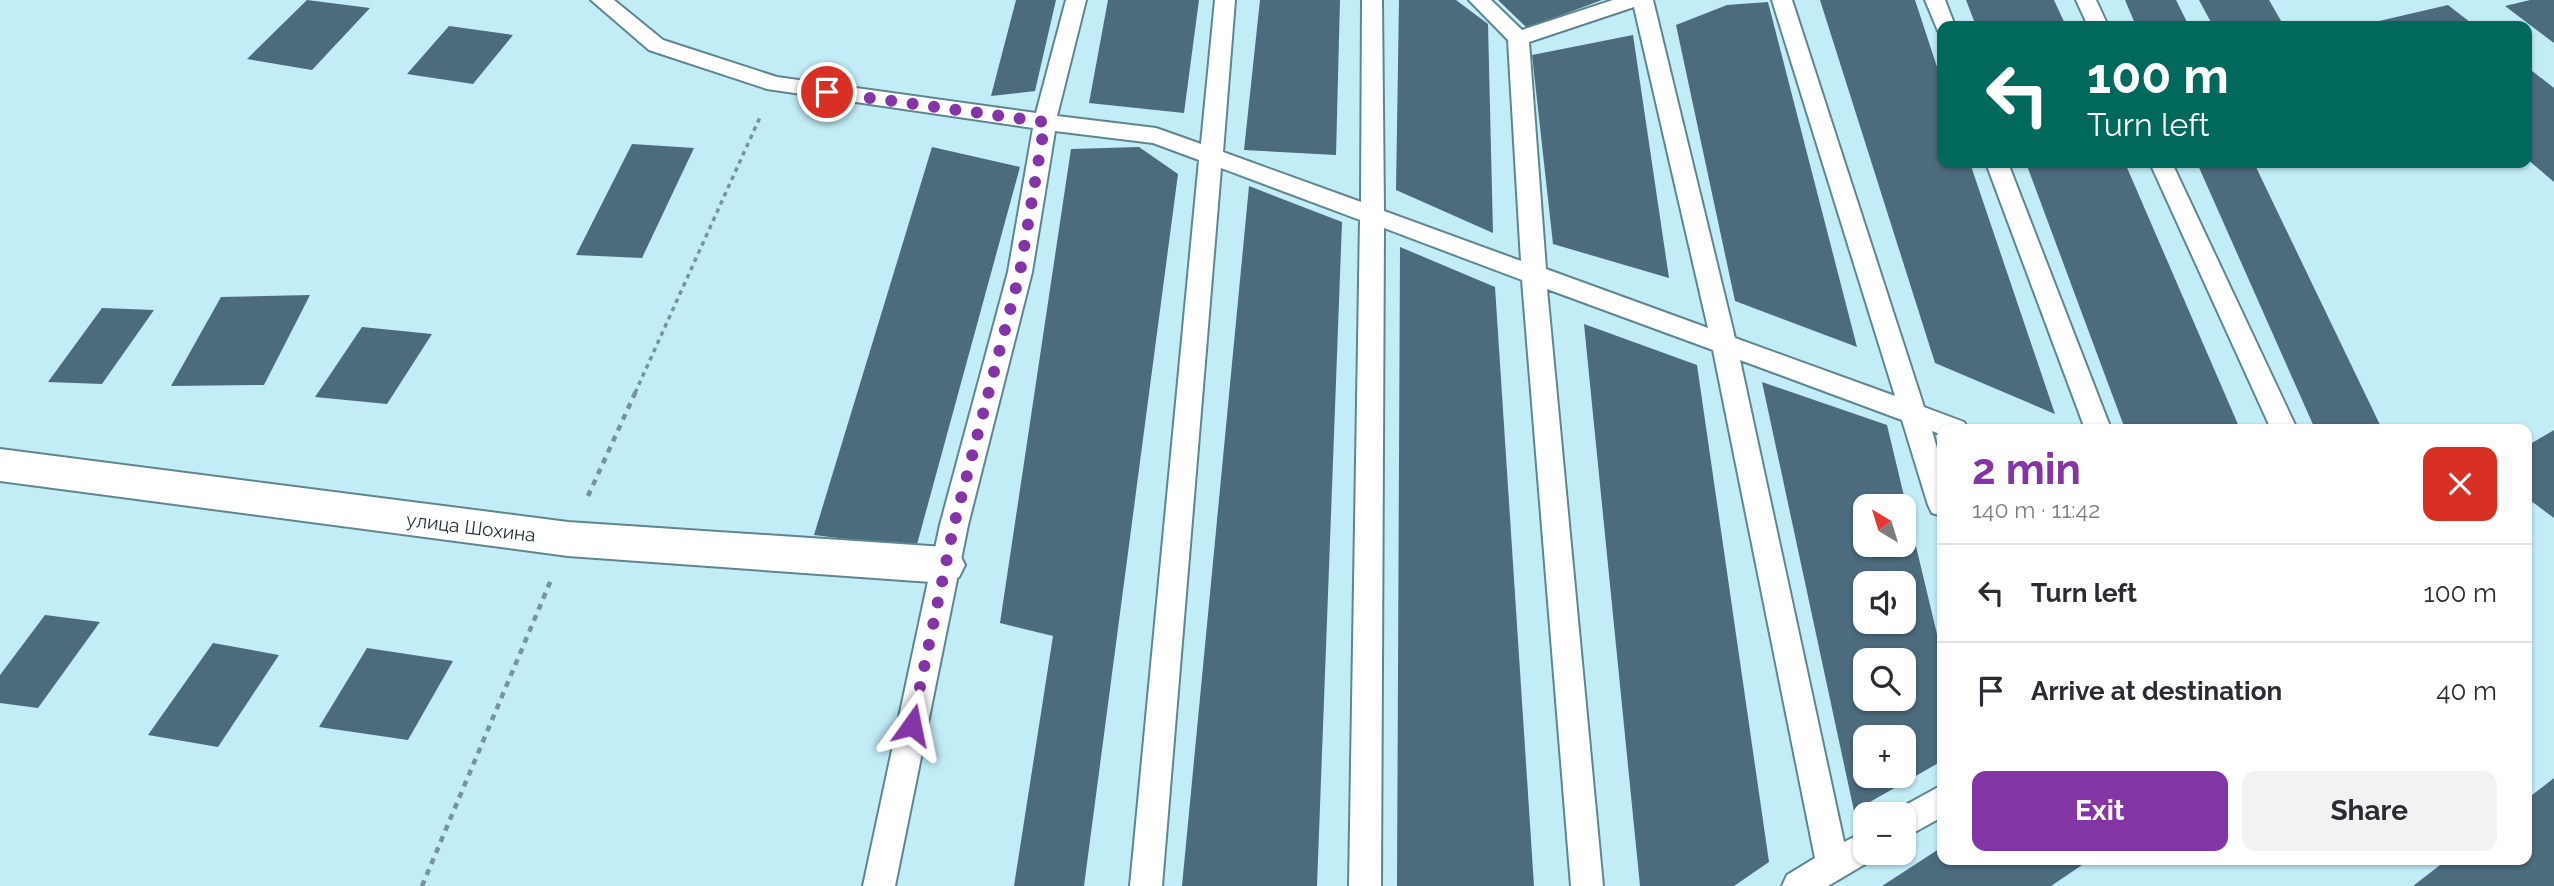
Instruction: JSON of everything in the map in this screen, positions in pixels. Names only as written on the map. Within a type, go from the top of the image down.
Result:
[{"type":"street","name":"улица Шохина","points":[[0,465],[568,539],[945,565]]},
{"type":"lane","points":[[601,0],[656,46],[775,84],[1156,136],[1941,424]]},
{"type":"lane","points":[[879,886],[945,565],[1020,272],[1045,122],[1076,0]]},
{"type":"lane","points":[[1146,886],[1225,0]]},
{"type":"lane","points":[[1364,886],[1372,215],[1371,0]]},
{"type":"lane","points":[[1479,0],[1518,38],[1534,274],[1587,886]]},
{"type":"lane","points":[[1518,38],[1634,0]]},
{"type":"lane","points":[[1643,0],[1724,344],[1833,866]]},
{"type":"lane","points":[[1782,0],[1937,490]]},
{"type":"lane","points":[[1935,0],[1943,21]]},
{"type":"lane","points":[[2086,0],[2096,21]]},
{"type":"lane","points":[[1999,168],[2096,424]]},
{"type":"lane","points":[[2163,168],[2282,424]]},
{"type":"lane","points":[[1916,816],[1937,803]]},
{"type":"lane","points":[[1798,886],[1853,854]]},
{"type":"path","points":[[422,886],[568,539],[775,84]]},
{"type":"building","points":[[307,0],[370,8],[312,70],[247,59]]},
{"type":"building","points":[[1016,0],[1056,0],[1035,91],[991,96]]},
{"type":"building","points":[[1108,0],[1199,0],[1184,113],[1089,103]]},
{"type":"building","points":[[1260,0],[1340,0],[1336,155],[1244,150]]},
{"type":"building","points":[[1399,0],[1456,0],[1488,24],[1493,233],[1396,190]]},
{"type":"building","points":[[1498,0],[1602,0],[1527,28]]},
{"type":"building","points":[[1820,0],[1915,0],[1937,67],[1937,168],[1972,168],[2055,414],[1935,363]]},
{"type":"building","points":[[1966,0],[2054,0],[2064,21],[1974,21]]},
{"type":"building","points":[[2125,0],[2176,0],[2186,21],[2134,21]]},
{"type":"building","points":[[2199,0],[2269,0],[2281,21],[2210,21]]},
{"type":"building","points":[[2530,0],[2554,0],[2554,43],[2532,26],[2532,21],[2525,21],[2505,6]]},
{"type":"building","points":[[1768,2],[1857,347],[1735,301],[1676,25],[1727,5]]},
{"type":"building","points":[[2448,5],[2469,21],[2379,21]]},
{"type":"building","points":[[449,26],[513,35],[473,84],[407,74]]},
{"type":"building","points":[[1633,35],[1669,278],[1553,244],[1532,55]]},
{"type":"building","points":[[2532,71],[2554,88],[2554,182],[2532,163]]},
{"type":"building","points":[[632,144],[694,148],[642,258],[576,255]]},
{"type":"building","points":[[932,147],[1020,167],[916,548],[814,535]]},
{"type":"building","points":[[1139,147],[1178,174],[1084,886],[1014,886],[1053,636],[1000,623],[1071,149]]},
{"type":"building","points":[[2028,168],[2127,168],[2238,424],[2123,424]]},
{"type":"building","points":[[2199,168],[2256,168],[2380,424],[2313,424]]},
{"type":"building","points":[[1249,186],[1342,222],[1317,886],[1182,886]]},
{"type":"building","points":[[1400,247],[1495,287],[1534,886],[1397,886]]},
{"type":"building","points":[[310,295],[264,385],[171,386],[221,297]]},
{"type":"building","points":[[102,308],[154,310],[102,384],[48,382]]},
{"type":"building","points":[[1584,324],[1697,365],[1769,862],[1734,886],[1640,886]]},
{"type":"building","points":[[362,327],[432,334],[387,404],[315,397]]},
{"type":"building","points":[[1762,382],[1887,425],[1904,494],[1853,494],[1853,557],[1916,557],[1916,546],[1937,634],[1937,764],[1916,776],[1916,725],[1853,725],[1853,788],[1894,788],[1870,802],[1853,802],[1853,806]]},
{"type":"building","points":[[2554,430],[2554,518],[2532,502],[2532,443]]},
{"type":"building","points":[[45,615],[100,622],[38,708],[0,703],[0,675]]},
{"type":"building","points":[[213,643],[279,655],[218,747],[148,735]]},
{"type":"building","points":[[367,648],[453,661],[408,740],[319,727]]},
{"type":"building","points":[[2554,778],[2554,886],[2413,886],[2440,865],[2532,865],[2532,795]]},
{"type":"building","points":[[1937,850],[1937,865],[2082,865],[2051,886],[1882,886]]},
{"type":"route","points":[[827,92],[1045,122],[1020,272],[954,525],[912,725]]}]
